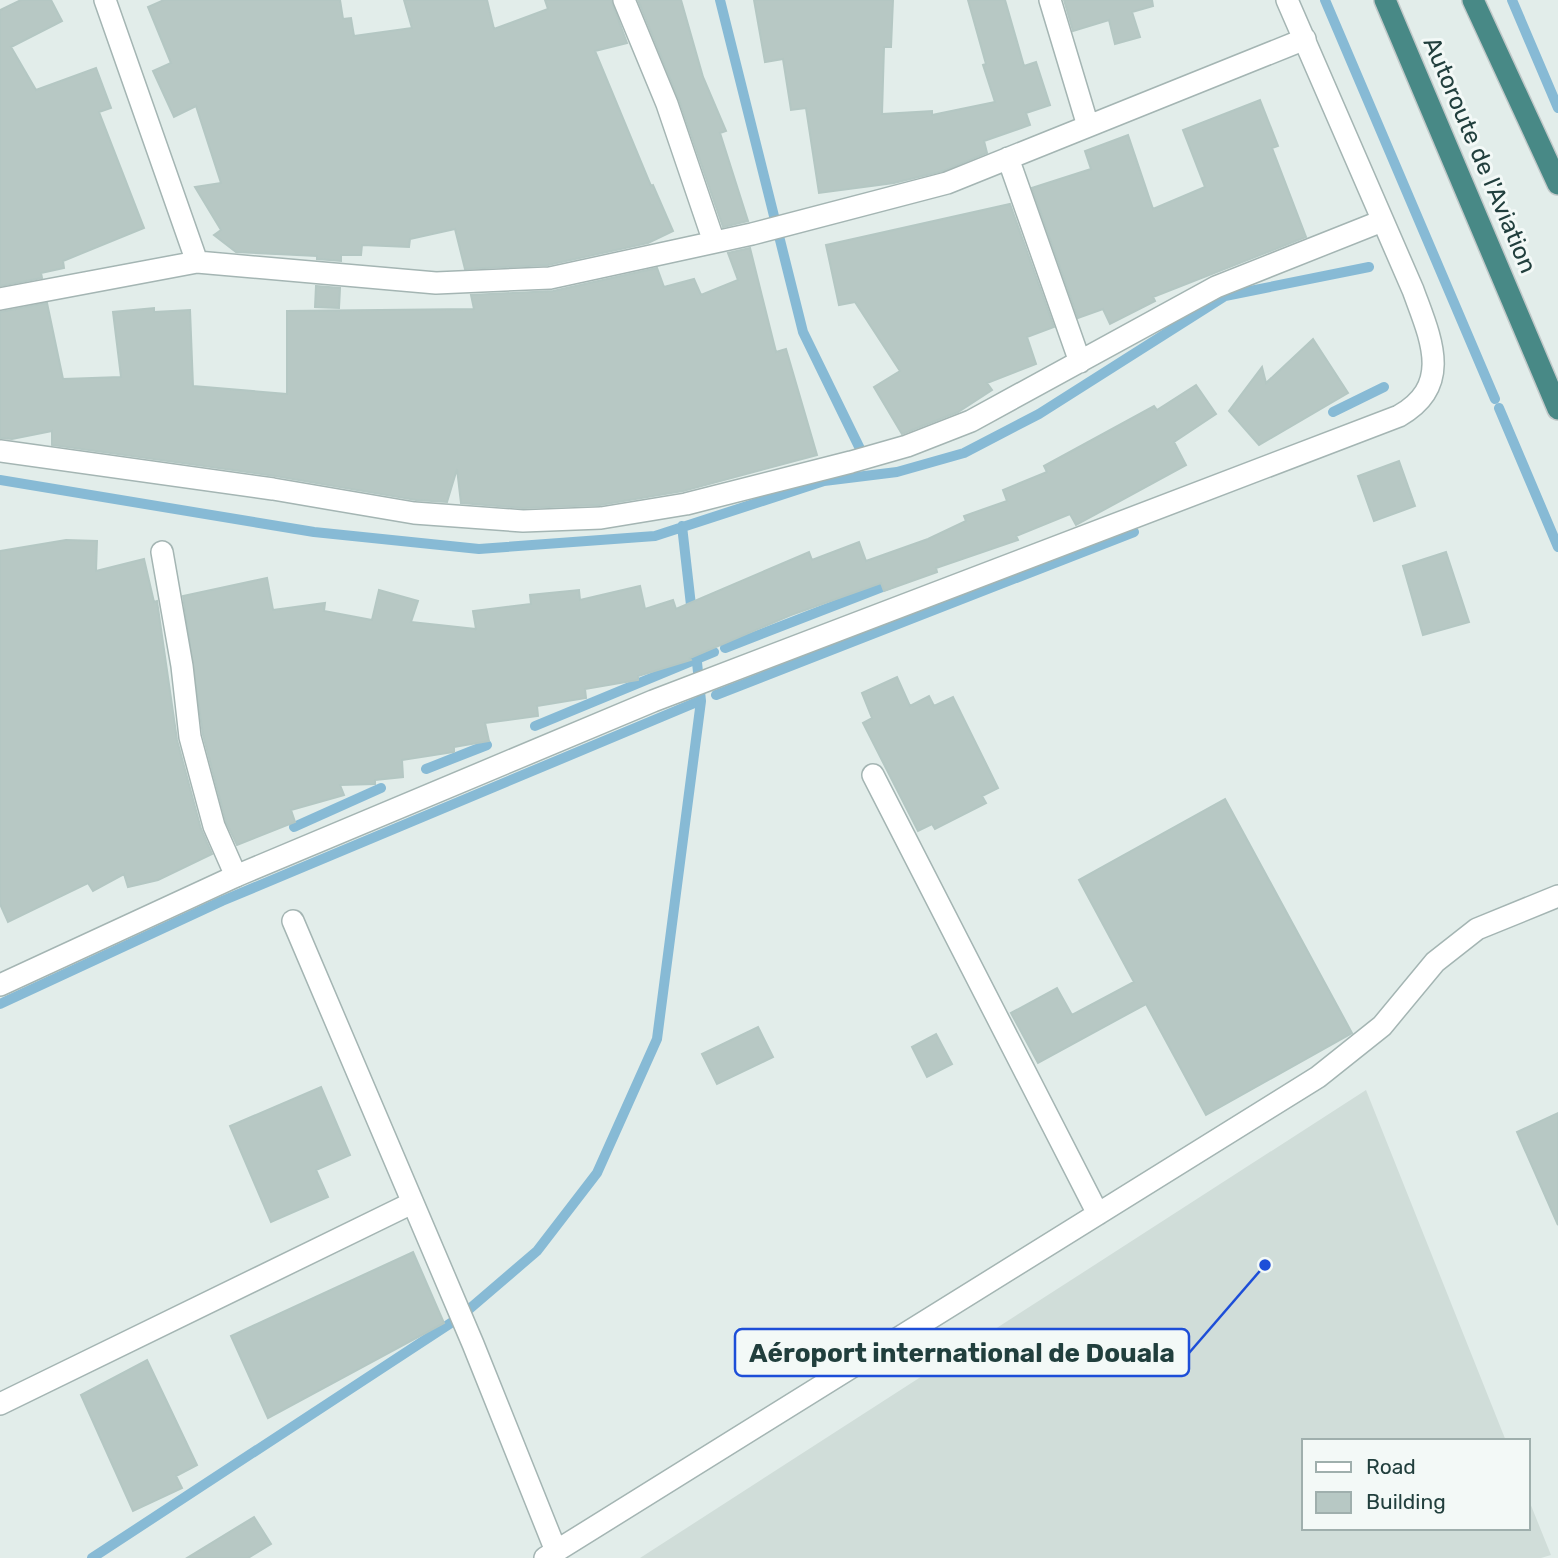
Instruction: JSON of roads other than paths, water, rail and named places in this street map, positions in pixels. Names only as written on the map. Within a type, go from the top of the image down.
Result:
[{"type":"highway","name":"Autoroute de l'Aviation","points":[[1385,0],[1558,409]]},
{"type":"highway","points":[[1473,0],[1558,184]]},
{"type":"street","points":[[105,0],[197,262]]},
{"type":"street","points":[[624,0],[667,104],[714,243]]},
{"type":"street","points":[[1049,0],[1088,126]]},
{"type":"street","points":[[0,985],[236,876],[653,701],[1399,416],[1414,407],[1428,390],[1434,369],[1431,339],[1413,290],[1287,0]]},
{"type":"street","points":[[0,299],[197,262],[436,282],[537,279],[714,243],[947,183],[1305,39]]},
{"type":"street","points":[[1008,158],[1080,362]]},
{"type":"street","points":[[0,451],[273,489],[414,513],[523,521],[600,518],[686,504],[907,446],[971,421],[1216,287],[1382,221]]},
{"type":"street","points":[[162,552],[182,666],[190,737],[215,826],[236,876]]},
{"type":"street","points":[[873,775],[1098,1214]]},
{"type":"street","points":[[293,920],[473,1344],[550,1554],[1318,1077],[1382,1026],[1435,962],[1478,929],[1558,896]]},
{"type":"street","points":[[0,1404],[412,1203]]},
{"type":"waterway","points":[[720,0],[803,332],[865,459]]},
{"type":"waterway","points":[[1325,0],[1495,399]]},
{"type":"waterway","points":[[1512,0],[1558,108]]},
{"type":"waterway","points":[[0,480],[314,532],[479,549],[655,536],[824,481],[897,472],[964,453],[1039,414],[1225,296],[1369,267]]},
{"type":"waterway","points":[[1333,412],[1384,387]]},
{"type":"waterway","points":[[1499,408],[1558,547]]},
{"type":"waterway","points":[[682,526],[692,614]]},
{"type":"waterway","points":[[716,695],[1134,532]]},
{"type":"waterway","points":[[725,648],[895,582]]},
{"type":"waterway","points":[[92,1558],[460,1317],[537,1251],[597,1173],[657,1039],[701,701],[695,643]]},
{"type":"waterway","points":[[535,726],[714,652]]},
{"type":"waterway","points":[[0,1004],[222,901],[697,702]]},
{"type":"waterway","points":[[426,769],[487,745]]},
{"type":"waterway","points":[[294,827],[381,788]]},
{"type":"place","name":"Aéroport international de Douala","points":[[1265,1265]]}]
